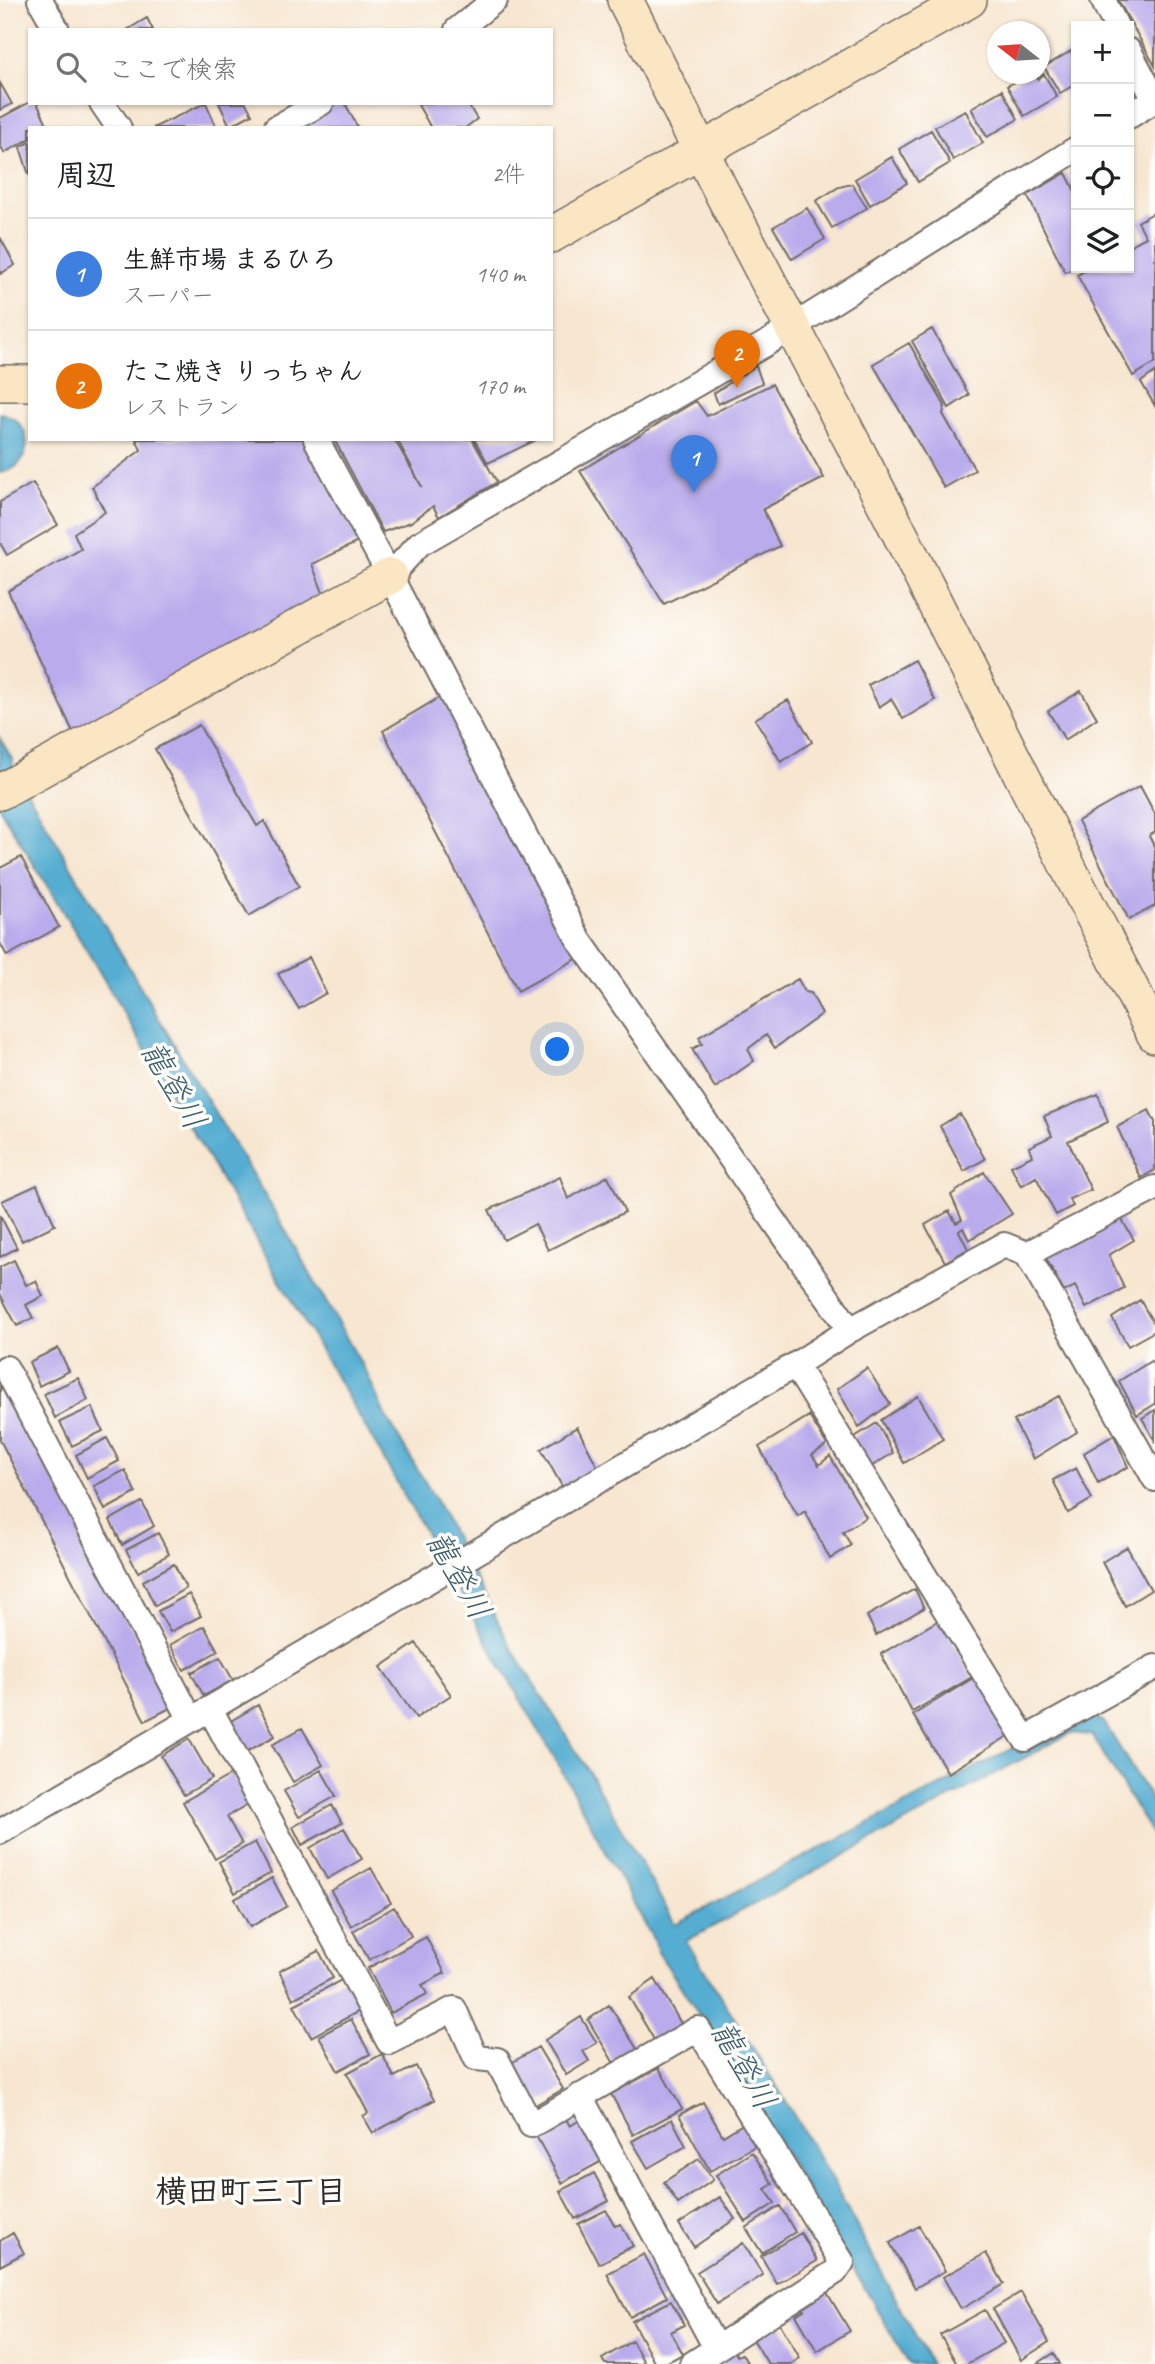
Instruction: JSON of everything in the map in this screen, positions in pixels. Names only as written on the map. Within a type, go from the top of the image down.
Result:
[{"type":"street","points":[[40,0],[56,28]]},
{"type":"street","points":[[460,28],[495,0]]},
{"type":"street","points":[[625,0],[1155,1034]]},
{"type":"street","points":[[553,234],[969,0]]},
{"type":"street","points":[[1103,0],[1114,21]]},
{"type":"street","points":[[1134,60],[1155,100],[1134,113]]},
{"type":"street","points":[[103,105],[118,126]]},
{"type":"street","points":[[279,126],[317,105]]},
{"type":"street","points":[[0,792],[390,576],[419,544],[791,326],[1071,152]]},
{"type":"street","points":[[0,383],[28,383]]},
{"type":"street","points":[[317,441],[579,940],[850,1330]]},
{"type":"street","points":[[1027,1254],[1155,1188]]},
{"type":"street","points":[[0,1832],[795,1365],[850,1330],[1004,1245],[1027,1254],[1154,1474]]},
{"type":"street","points":[[795,1365],[1026,1739],[1155,1667]]},
{"type":"street","points":[[6,1368],[200,1714],[389,2042],[454,2009],[476,2058],[497,2060],[531,2125],[698,2029],[842,2262],[835,2272],[692,2364]]},
{"type":"street","points":[[580,2096],[716,2348]]},
{"type":"water","points":[[0,413],[12,417],[20,424],[27,443],[20,462],[12,469],[0,473]]},
{"type":"water","name":"龍登川","points":[[0,738],[13,761],[13,767],[279,1219],[368,1376],[384,1413],[435,1499],[511,1647],[588,1770],[675,1924],[1084,1711],[1104,1722],[1155,1806],[1155,1839],[1092,1735],[1070,1733],[686,1941],[829,2175],[931,2364],[909,2364],[755,2105],[658,1952],[552,1753],[374,1442],[92,959],[0,809]]},
{"type":"building","points":[[1118,0],[1155,0],[1155,66],[1134,29],[1134,21],[1130,21]]},
{"type":"building","points":[[147,18],[152,28],[130,28]]},
{"type":"building","points":[[1071,51],[1071,87],[1060,93],[1050,77],[1050,63]]},
{"type":"building","points":[[0,83],[12,104],[0,110]]},
{"type":"building","points":[[1050,84],[1057,97],[1024,116],[1007,86]]},
{"type":"building","points":[[1002,90],[1018,119],[987,137],[971,108]]},
{"type":"building","points":[[28,103],[38,105],[48,126],[28,126],[28,140],[4,153],[0,144],[0,118]]},
{"type":"building","points":[[201,105],[207,105],[216,126],[157,126]]},
{"type":"building","points":[[220,105],[247,105],[252,114],[230,126]]},
{"type":"building","points":[[332,105],[346,105],[357,126],[299,126]]},
{"type":"building","points":[[418,105],[468,105],[477,119],[468,126],[430,126]]},
{"type":"building","points":[[965,110],[983,143],[953,160],[935,127]]},
{"type":"building","points":[[931,130],[950,163],[918,182],[899,149]]},
{"type":"building","points":[[28,143],[28,172],[20,147]]},
{"type":"building","points":[[892,157],[907,183],[870,205],[855,179]]},
{"type":"building","points":[[1066,173],[1071,183],[1071,270],[1065,272],[1027,195]]},
{"type":"building","points":[[852,184],[867,208],[832,228],[816,201],[839,187]]},
{"type":"building","points":[[807,208],[825,239],[792,259],[773,227]]},
{"type":"building","points":[[1155,212],[1155,363],[1133,376],[1077,275],[1134,273],[1134,243],[1146,237],[1138,222]]},
{"type":"building","points":[[0,237],[15,265],[0,274]]},
{"type":"building","points":[[932,329],[969,395],[949,408],[912,341]]},
{"type":"building","points":[[909,343],[945,406],[943,414],[975,470],[944,488],[873,364]]},
{"type":"building","points":[[756,366],[762,383],[718,404],[714,393]]},
{"type":"building","points":[[1155,372],[1155,406],[1141,382]]},
{"type":"building","points":[[772,384],[824,478],[763,509],[780,546],[664,604],[580,471],[696,401],[707,416]]},
{"type":"building","points":[[137,441],[306,441],[360,541],[312,564],[325,598],[73,732],[8,591],[81,549],[74,533],[105,512],[92,487],[141,450]]},
{"type":"building","points":[[335,441],[395,441],[422,487],[398,441],[473,441],[497,482],[439,517],[433,506],[411,522],[383,532]]},
{"type":"building","points":[[475,441],[534,441],[488,463]]},
{"type":"building","points":[[33,483],[58,525],[7,555],[0,543],[0,502]]},
{"type":"building","points":[[914,660],[935,700],[903,719],[891,699],[879,707],[868,685]]},
{"type":"building","points":[[1081,691],[1097,718],[1065,740],[1048,711]]},
{"type":"building","points":[[442,696],[580,957],[518,991],[383,731]]},
{"type":"building","points":[[788,700],[812,742],[781,762],[755,719]]},
{"type":"building","points":[[199,725],[257,826],[264,821],[299,886],[249,916],[155,749]]},
{"type":"building","points":[[1140,786],[1155,814],[1155,832],[1149,836],[1155,848],[1155,906],[1129,920],[1078,821]]},
{"type":"building","points":[[21,857],[59,927],[7,956],[0,943],[0,868]]},
{"type":"building","points":[[309,957],[326,993],[299,1009],[278,974]]},
{"type":"building","points":[[798,979],[805,992],[811,993],[822,1014],[775,1048],[766,1035],[748,1049],[754,1061],[715,1088],[692,1049],[702,1044],[699,1037]]},
{"type":"building","points":[[1098,1094],[1108,1122],[1068,1141],[1091,1190],[1069,1199],[1073,1206],[1056,1215],[1036,1177],[1021,1186],[1011,1166],[1032,1156],[1029,1147],[1052,1136],[1044,1116]]},
{"type":"building","points":[[1149,1110],[1155,1122],[1155,1170],[1141,1178],[1117,1127]]},
{"type":"building","points":[[960,1114],[985,1159],[964,1171],[940,1126]]},
{"type":"building","points":[[984,1172],[1012,1214],[969,1240],[963,1228],[959,1231],[968,1249],[945,1262],[925,1225],[949,1211],[956,1223],[962,1220],[951,1195]]},
{"type":"building","points":[[608,1176],[625,1212],[548,1250],[535,1224],[504,1240],[489,1210],[560,1177],[568,1199]]},
{"type":"building","points":[[37,1185],[55,1225],[22,1241],[2,1201]]},
{"type":"building","points":[[0,1215],[17,1248],[0,1257]]},
{"type":"building","points":[[1119,1215],[1134,1240],[1109,1255],[1124,1288],[1086,1308],[1075,1286],[1064,1292],[1046,1258]]},
{"type":"building","points":[[14,1260],[26,1285],[36,1281],[43,1296],[26,1305],[33,1318],[17,1326],[0,1294],[0,1267]]},
{"type":"building","points":[[1140,1300],[1155,1326],[1155,1331],[1128,1346],[1112,1318]]},
{"type":"building","points":[[58,1348],[69,1371],[39,1386],[29,1362]]},
{"type":"building","points":[[1151,1361],[1155,1368],[1155,1404],[1137,1415],[1119,1381]]},
{"type":"building","points":[[867,1368],[890,1404],[859,1427],[837,1389]]},
{"type":"building","points":[[78,1378],[88,1400],[55,1418],[44,1394]]},
{"type":"building","points":[[0,1379],[37,1454],[41,1452],[172,1707],[145,1721],[0,1440]]},
{"type":"building","points":[[918,1396],[943,1439],[904,1463],[881,1420]]},
{"type":"building","points":[[1059,1396],[1077,1432],[1033,1459],[1014,1421]]},
{"type":"building","points":[[92,1407],[103,1431],[72,1446],[60,1422]]},
{"type":"building","points":[[1155,1410],[1155,1441],[1142,1418]]},
{"type":"building","points":[[809,1416],[827,1445],[812,1455],[819,1465],[830,1456],[866,1517],[843,1532],[851,1545],[830,1559],[805,1511],[798,1516],[759,1447]]},
{"type":"building","points":[[877,1423],[893,1453],[869,1468],[853,1438]]},
{"type":"building","points":[[577,1427],[597,1466],[563,1488],[541,1449]]},
{"type":"building","points":[[1114,1435],[1128,1467],[1098,1483],[1084,1453]]},
{"type":"building","points":[[107,1438],[119,1461],[87,1478],[76,1455]]},
{"type":"building","points":[[1076,1468],[1092,1499],[1068,1513],[1053,1480]]},
{"type":"building","points":[[125,1470],[136,1493],[105,1510],[94,1486]]},
{"type":"building","points":[[142,1502],[154,1526],[122,1545],[110,1520]]},
{"type":"building","points":[[158,1533],[169,1554],[138,1572],[126,1550]]},
{"type":"building","points":[[1127,1547],[1151,1590],[1125,1606],[1102,1562]]},
{"type":"building","points":[[174,1564],[186,1588],[155,1606],[143,1581]]},
{"type":"building","points":[[915,1589],[924,1608],[876,1635],[867,1616]]},
{"type":"building","points":[[189,1594],[201,1616],[170,1632],[158,1611]]},
{"type":"building","points":[[941,1619],[972,1677],[912,1712],[881,1654]]},
{"type":"building","points":[[204,1626],[218,1651],[184,1670],[170,1645]]},
{"type":"building","points":[[416,1643],[451,1695],[416,1718],[381,1667]]},
{"type":"building","points":[[220,1657],[233,1680],[204,1696],[191,1673]]},
{"type":"building","points":[[978,1675],[1013,1733],[948,1773],[913,1715]]},
{"type":"building","points":[[258,1705],[275,1736],[246,1752],[229,1722]]},
{"type":"building","points":[[302,1728],[323,1765],[293,1782],[272,1745]]},
{"type":"building","points":[[189,1739],[212,1779],[184,1795],[161,1756]]},
{"type":"building","points":[[321,1770],[336,1796],[299,1817],[284,1791]]},
{"type":"building","points":[[232,1774],[250,1804],[227,1817],[242,1844],[215,1859],[183,1802]]},
{"type":"building","points":[[332,1805],[342,1823],[302,1845],[293,1827]]},
{"type":"building","points":[[344,1828],[362,1859],[327,1879],[310,1848]]},
{"type":"building","points":[[255,1842],[271,1873],[235,1893],[219,1862]]},
{"type":"building","points":[[371,1868],[391,1903],[351,1926],[331,1891]]},
{"type":"building","points":[[272,1878],[287,1906],[250,1927],[235,1899]]},
{"type":"building","points":[[394,1907],[411,1936],[369,1960],[353,1931]]},
{"type":"building","points":[[426,1937],[445,1973],[422,1985],[427,1994],[391,2013],[368,1968]]},
{"type":"building","points":[[319,1951],[333,1978],[293,1999],[279,1971]]},
{"type":"building","points":[[347,1977],[363,2009],[311,2037],[294,2005]]},
{"type":"building","points":[[655,1979],[683,2027],[656,2043],[629,1997]]},
{"type":"building","points":[[609,2005],[639,2052],[615,2065],[588,2020]]},
{"type":"building","points":[[581,2017],[597,2043],[583,2051],[589,2061],[566,2075],[545,2040]]},
{"type":"building","points":[[351,2019],[370,2054],[338,2071],[319,2036]]},
{"type":"building","points":[[538,2047],[563,2089],[532,2107],[508,2065]]},
{"type":"building","points":[[382,2054],[394,2077],[416,2066],[434,2100],[373,2133],[363,2116],[368,2113],[347,2073]]},
{"type":"building","points":[[659,2068],[682,2109],[633,2135],[611,2094]]},
{"type":"building","points":[[703,2102],[723,2136],[743,2124],[755,2146],[710,2171],[679,2115]]},
{"type":"building","points":[[566,2119],[570,2126],[580,2120],[602,2161],[562,2183],[536,2136]]},
{"type":"building","points":[[672,2119],[686,2146],[648,2168],[632,2141]]},
{"type":"building","points":[[752,2152],[773,2184],[765,2189],[775,2203],[746,2222],[716,2175]]},
{"type":"building","points":[[699,2159],[713,2180],[678,2204],[664,2182]]},
{"type":"building","points":[[594,2173],[609,2201],[575,2219],[560,2191]]},
{"type":"building","points":[[720,2197],[735,2219],[694,2247],[679,2224]]},
{"type":"building","points":[[780,2206],[795,2232],[762,2253],[746,2228]]},
{"type":"building","points":[[606,2210],[615,2226],[621,2224],[633,2246],[599,2264],[578,2224]]},
{"type":"building","points":[[919,2226],[945,2271],[915,2288],[890,2243]]},
{"type":"building","points":[[13,2233],[24,2253],[0,2266],[0,2241]]},
{"type":"building","points":[[801,2233],[817,2261],[777,2284],[761,2256]]},
{"type":"building","points":[[743,2243],[763,2275],[717,2304],[697,2272]]},
{"type":"building","points":[[986,2253],[1004,2284],[961,2309],[943,2277]]},
{"type":"building","points":[[644,2254],[667,2297],[630,2317],[607,2274]]},
{"type":"building","points":[[823,2286],[850,2331],[817,2351],[796,2315],[804,2310],[798,2301]]},
{"type":"building","points":[[1021,2292],[1049,2342],[1021,2360],[993,2309]]},
{"type":"building","points":[[671,2301],[684,2325],[671,2332],[683,2354],[664,2364],[655,2364],[632,2321]]},
{"type":"building","points":[[985,2310],[1004,2343],[967,2364],[957,2364],[940,2335]]},
{"type":"building","points":[[776,2317],[800,2358],[791,2364],[768,2364],[750,2334]]},
{"type":"building","points":[[632,2341],[645,2364],[605,2364],[602,2359]]},
{"type":"building","points":[[731,2346],[737,2356],[742,2354],[748,2364],[708,2364]]},
{"type":"building","points":[[1054,2353],[1060,2364],[1037,2364]]},
{"type":"place","name":"たこ焼き りっちゃん","points":[[737,388]]},
{"type":"place","name":"生鮮市場 まるひろ","points":[[694,493]]},
{"type":"district","name":"横田町三丁目","points":[[251,2191]]}]
